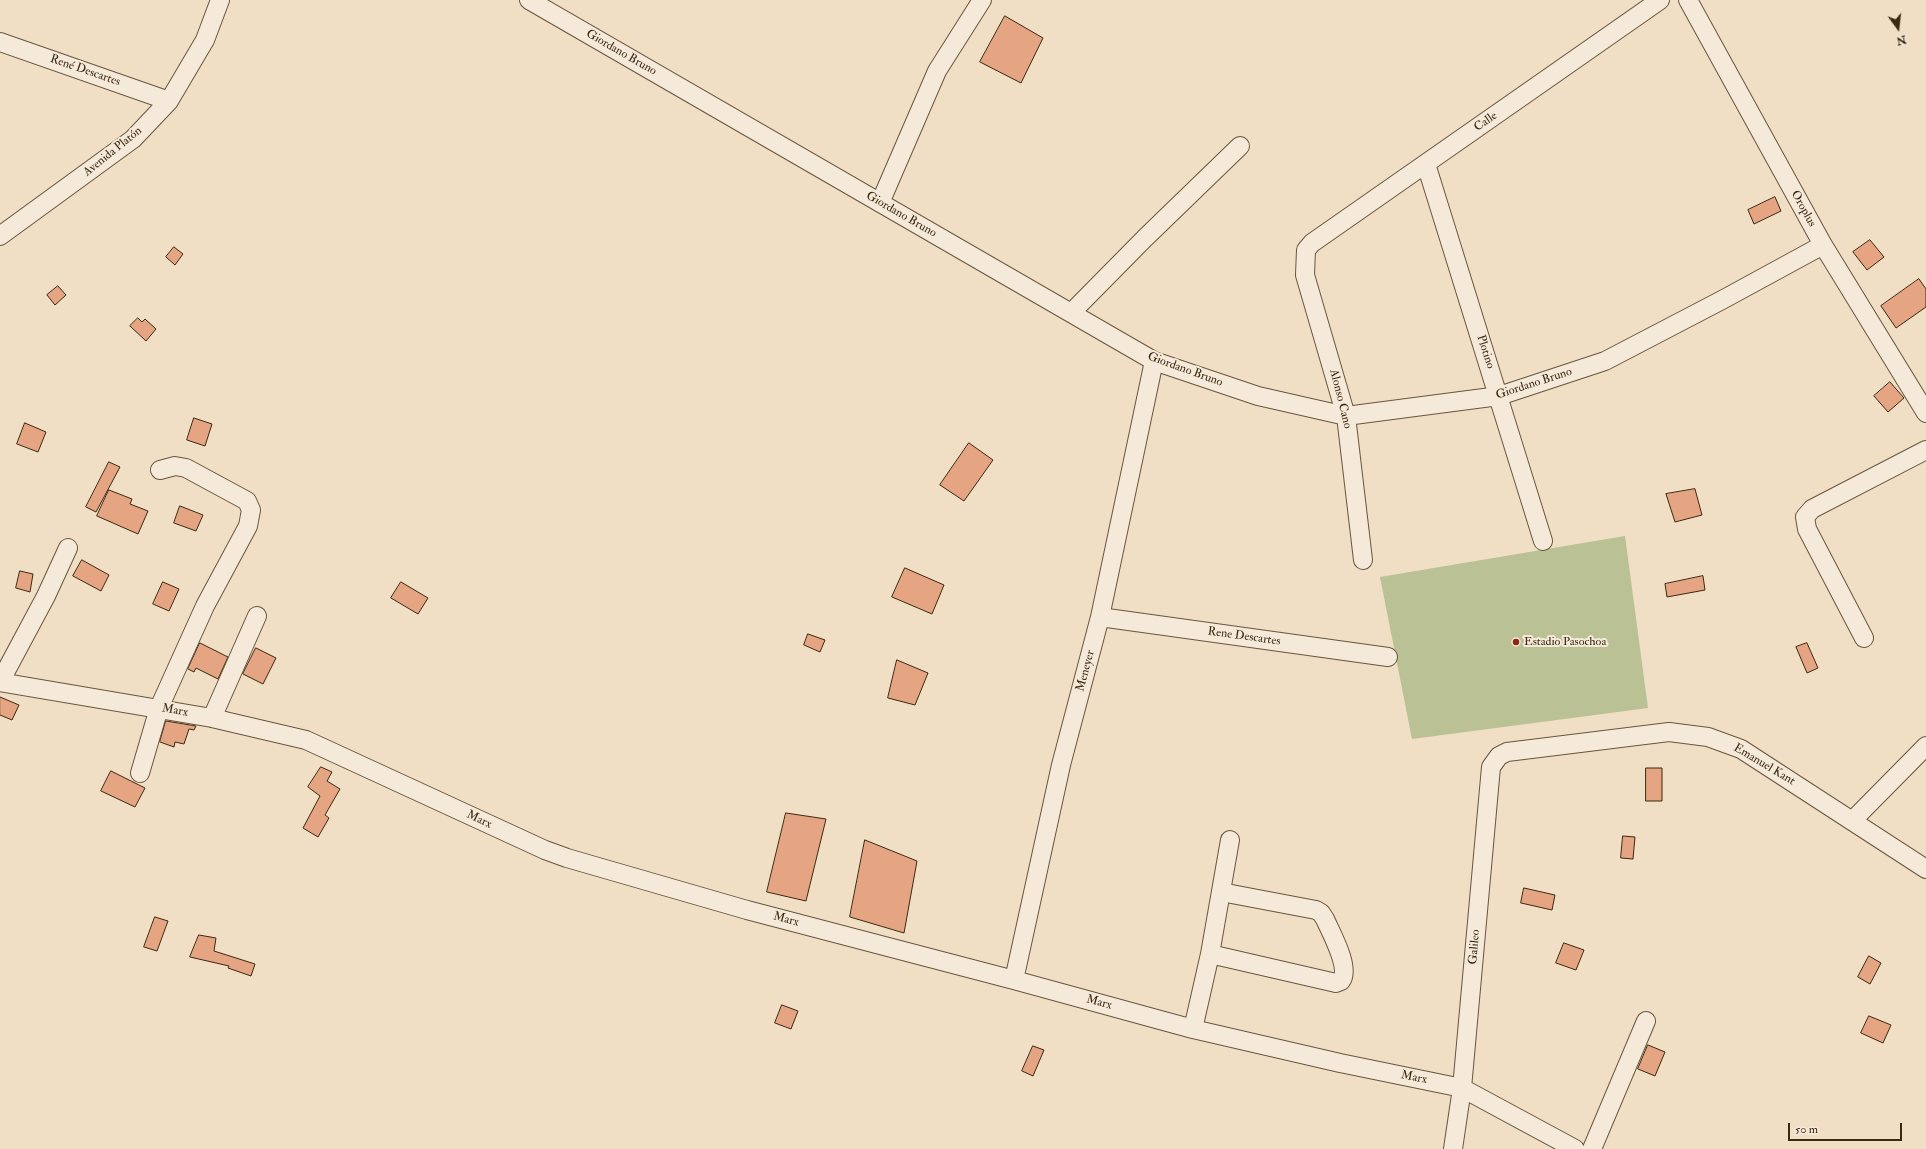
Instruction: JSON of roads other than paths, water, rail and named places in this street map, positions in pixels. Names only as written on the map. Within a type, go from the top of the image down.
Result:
[{"type":"street","name":"Avenida Platón","points":[[0,236],[133,139],[169,101],[205,40],[220,0]]},
{"type":"street","name":"Giordano Bruno","points":[[529,0],[1154,361],[1258,396],[1346,416],[1499,396],[1605,361],[1823,245]]},
{"type":"street","points":[[880,203],[937,71],[982,0]]},
{"type":"street","name":"Oroplus","points":[[1688,0],[1823,245],[1926,413]]},
{"type":"street","name":"Calle","points":[[1312,243],[1426,164],[1654,1]]},
{"type":"street","name":"René Descartes","points":[[0,42],[169,101]]},
{"type":"street","points":[[1070,313],[1144,238],[1240,146]]},
{"type":"street","name":"Plotino","points":[[1426,164],[1543,541]]},
{"type":"street","name":"Alonso Cano","points":[[1312,243],[1306,250],[1305,275],[1346,416],[1363,560]]},
{"type":"street","name":"Meneyer","points":[[1014,980],[1061,765],[1100,617],[1154,361]]},
{"type":"street","points":[[1864,638],[1807,529],[1805,517],[1812,509],[1926,450]]},
{"type":"street","points":[[140,773],[159,708],[205,606],[248,526],[252,510],[247,502],[186,468],[175,466],[160,470]]},
{"type":"street","points":[[0,682],[46,596],[68,548]]},
{"type":"street","points":[[212,718],[257,616]]},
{"type":"street","name":"Rene Descartes","points":[[1100,617],[1388,657]]},
{"type":"street","name":"Marx","points":[[0,682],[212,718],[306,740],[538,847],[567,858],[747,910],[1193,1029],[1340,1063],[1462,1088],[1575,1149]]},
{"type":"street","name":"Emanuel Kant","points":[[1507,752],[1669,732],[1708,737],[1741,749],[1926,869]]},
{"type":"street","points":[[1852,821],[1926,746]]},
{"type":"street","name":"Galileo","points":[[1452,1149],[1462,1088],[1492,767],[1499,756],[1507,752]]},
{"type":"street","points":[[1193,1029],[1210,954],[1230,840]]},
{"type":"street","points":[[1210,954],[1336,983],[1341,981],[1344,972],[1343,964],[1325,919],[1321,913],[1316,910],[1221,892]]},
{"type":"street","points":[[1592,1149],[1646,1022]]},
{"type":"place","name":"Estadio Pasochoa","points":[[1516,642]]}]
